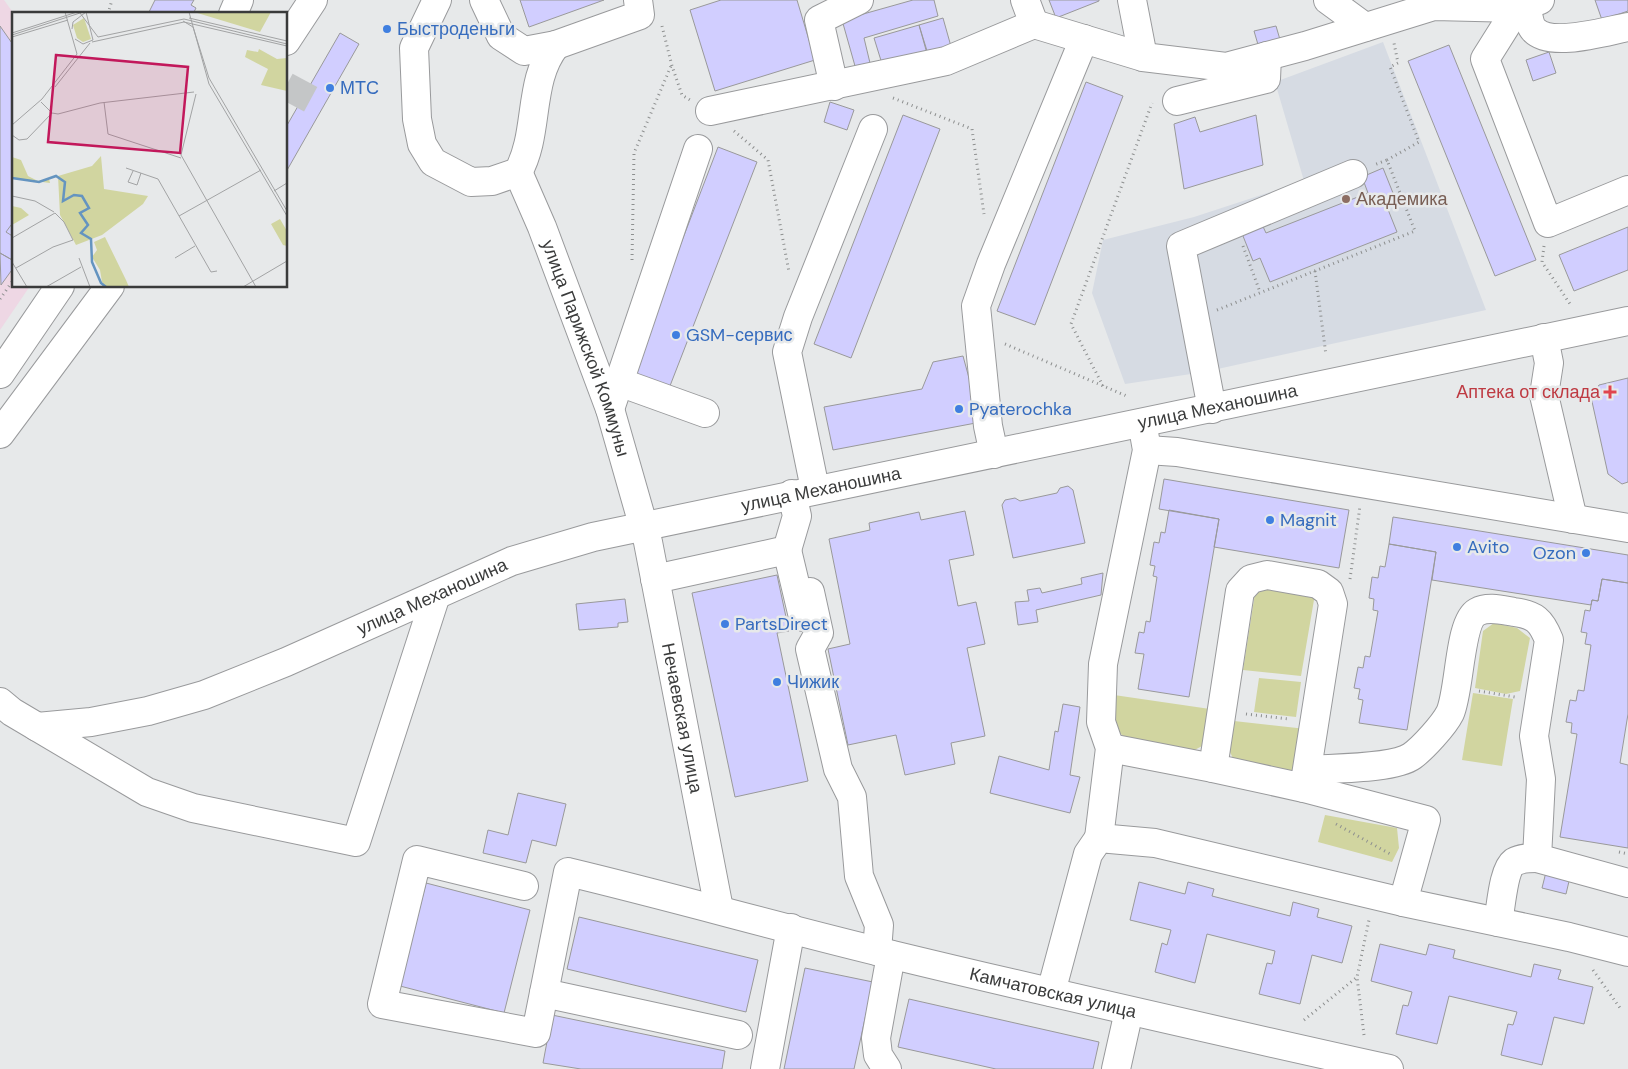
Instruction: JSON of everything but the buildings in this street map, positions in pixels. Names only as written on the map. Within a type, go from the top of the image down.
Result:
[{"type":"street","points":[[234,12],[239,0]]},
{"type":"street","points":[[288,38],[314,0]]},
{"type":"street","points":[[437,0],[414,48],[417,119],[422,144],[433,162],[471,182],[492,181],[518,172],[526,158],[541,70],[556,45]]},
{"type":"street","points":[[484,0],[500,36],[524,51],[556,45],[640,15],[638,0]]},
{"type":"street","points":[[834,86],[819,20],[859,0]]},
{"type":"street","points":[[1132,0],[1142,57]]},
{"type":"street","points":[[1328,0],[1376,23]]},
{"type":"street","points":[[710,111],[946,61],[1030,12],[1084,39],[1142,57],[1226,67],[1434,6],[1528,4]]},
{"type":"street","points":[[1528,4],[1532,29],[1541,36],[1559,39],[1628,28]]},
{"type":"street","points":[[1528,4],[1485,59],[1548,223],[1628,190]]},
{"type":"street","points":[[994,454],[988,426],[976,306],[1084,39]]},
{"type":"street","points":[[1166,99],[1266,79],[1267,56]]},
{"type":"street","points":[[824,768],[798,655],[807,635],[787,550],[804,492],[787,352],[798,317],[873,129]]},
{"type":"street","points":[[610,409],[698,149]]},
{"type":"street","name":"улица Парижской Коммуны","points":[[518,172],[542,228],[610,409],[644,527]]},
{"type":"street","points":[[1212,409],[1180,246],[1353,174]]},
{"type":"street","points":[[0,374],[59,288]]},
{"type":"street","points":[[0,434],[109,288]]},
{"type":"street","name":"улица Механошина","points":[[37,727],[101,720],[148,711],[204,695],[512,561],[593,537],[994,454],[1145,437],[1212,409],[1628,321]]},
{"type":"street","points":[[1544,338],[1549,363],[1544,395],[1573,519]]},
{"type":"street","points":[[619,382],[705,413]]},
{"type":"street","points":[[1051,992],[1088,854],[1099,838],[1110,748],[1101,722],[1103,664],[1145,437],[1177,452],[1628,528]]},
{"type":"street","name":"Нечаевская улица","points":[[644,527],[719,909]]},
{"type":"street","points":[[655,580],[787,550]]},
{"type":"street","points":[[1213,768],[1240,591],[1251,579],[1267,575],[1318,584],[1329,592],[1333,604],[1306,779]]},
{"type":"street","points":[[810,592],[819,633],[810,649],[838,769],[852,797],[859,876],[879,925],[884,953],[876,1038],[878,1055],[887,1069]]},
{"type":"street","points":[[4,714],[37,727],[147,792],[193,808],[356,842],[436,595]]},
{"type":"street","points":[[1306,779],[1399,763],[1413,756],[1450,713],[1457,688],[1466,626],[1476,613],[1492,608],[1530,614],[1543,625],[1549,640],[1534,736],[1541,780],[1537,858]]},
{"type":"street","points":[[1110,748],[1213,768],[1306,779],[1426,820],[1403,902]]},
{"type":"street","points":[[1099,838],[1155,843],[1403,902],[1628,952]]},
{"type":"street","points":[[1498,922],[1507,872],[1514,863],[1524,858],[1537,858],[1628,883]]},
{"type":"street","points":[[524,886],[417,860],[382,1004],[536,1033],[544,993],[738,1035]]},
{"type":"street","name":"Камчатовская улица","points":[[544,993],[568,872],[719,909],[884,953],[1129,1011],[1389,1069]]},
{"type":"street","points":[[762,1067],[791,928]]},
{"type":"street","points":[[1116,1069],[1129,1011]]},
{"type":"path","points":[[1353,174],[1388,160],[1419,142],[1390,68],[1398,63],[1376,23]]},
{"type":"path","points":[[661,25],[682,95],[710,111],[768,160],[790,277]]},
{"type":"path","points":[[632,270],[634,153],[672,66]]},
{"type":"path","points":[[888,97],[972,129],[984,216]]},
{"type":"path","points":[[1103,386],[1071,324],[1166,99]]},
{"type":"path","points":[[1193,319],[1415,231],[1388,160]]},
{"type":"path","points":[[1234,222],[1260,292]]},
{"type":"path","points":[[1548,223],[1542,262],[1570,304]]},
{"type":"path","points":[[1315,271],[1326,356]]},
{"type":"path","points":[[0,299],[12,282]]},
{"type":"path","points":[[980,333],[1128,397]]},
{"type":"path","points":[[1349,582],[1360,508],[1359,502]]},
{"type":"path","points":[[1341,571],[1351,573]]},
{"type":"path","points":[[1457,688],[1540,701]]},
{"type":"path","points":[[1222,710],[1315,723]]},
{"type":"path","points":[[1332,822],[1414,868]]},
{"type":"path","points":[[1364,1035],[1357,978],[1375,895]]},
{"type":"path","points":[[1592,969],[1620,1008]]},
{"type":"path","points":[[1304,1020],[1357,978]]},
{"type":"shaded area","points":[[0,0],[4,0],[13,12],[12,288],[29,288],[0,330]]},
{"type":"shaded area","name":"Академика","points":[[1383,42],[1486,310],[1204,372],[1125,384],[1092,293],[1103,240],[1194,217],[1304,181],[1275,82]]},
{"type":"green space","points":[[1266,586],[1315,594],[1301,676],[1243,670],[1255,593]]},
{"type":"green space","points":[[1494,623],[1517,628],[1530,638],[1520,691],[1506,694],[1475,688],[1483,631]]},
{"type":"green space","points":[[1259,678],[1301,682],[1296,717],[1254,712]]},
{"type":"green space","points":[[1473,693],[1513,699],[1502,766],[1462,760]]},
{"type":"green space","points":[[1114,695],[1210,709],[1202,746],[1191,752],[1127,739],[1115,729]]},
{"type":"green space","points":[[1234,721],[1306,729],[1300,771],[1290,776],[1238,769],[1230,752]]},
{"type":"green space","points":[[1325,815],[1397,828],[1399,848],[1392,862],[1318,842]]},
{"type":"tunnel","points":[[288,87],[314,101]]},
{"type":"place","name":"Быстроденьги","points":[[387,29]]},
{"type":"place","name":"МТС","points":[[330,88]]},
{"type":"place","name":"Академика","points":[[1346,199]]},
{"type":"place","name":"GSM-сервис","points":[[676,335]]},
{"type":"place","name":"Аптека от склада","points":[[1610,392]]},
{"type":"place","name":"Pyaterochka","points":[[959,409]]},
{"type":"place","name":"Magnit","points":[[1270,520]]},
{"type":"place","name":"Avito","points":[[1457,547]]},
{"type":"place","name":"Ozon","points":[[1586,553]]},
{"type":"place","name":"PartsDirect","points":[[725,624]]},
{"type":"place","name":"Чижик","points":[[777,682]]}]
